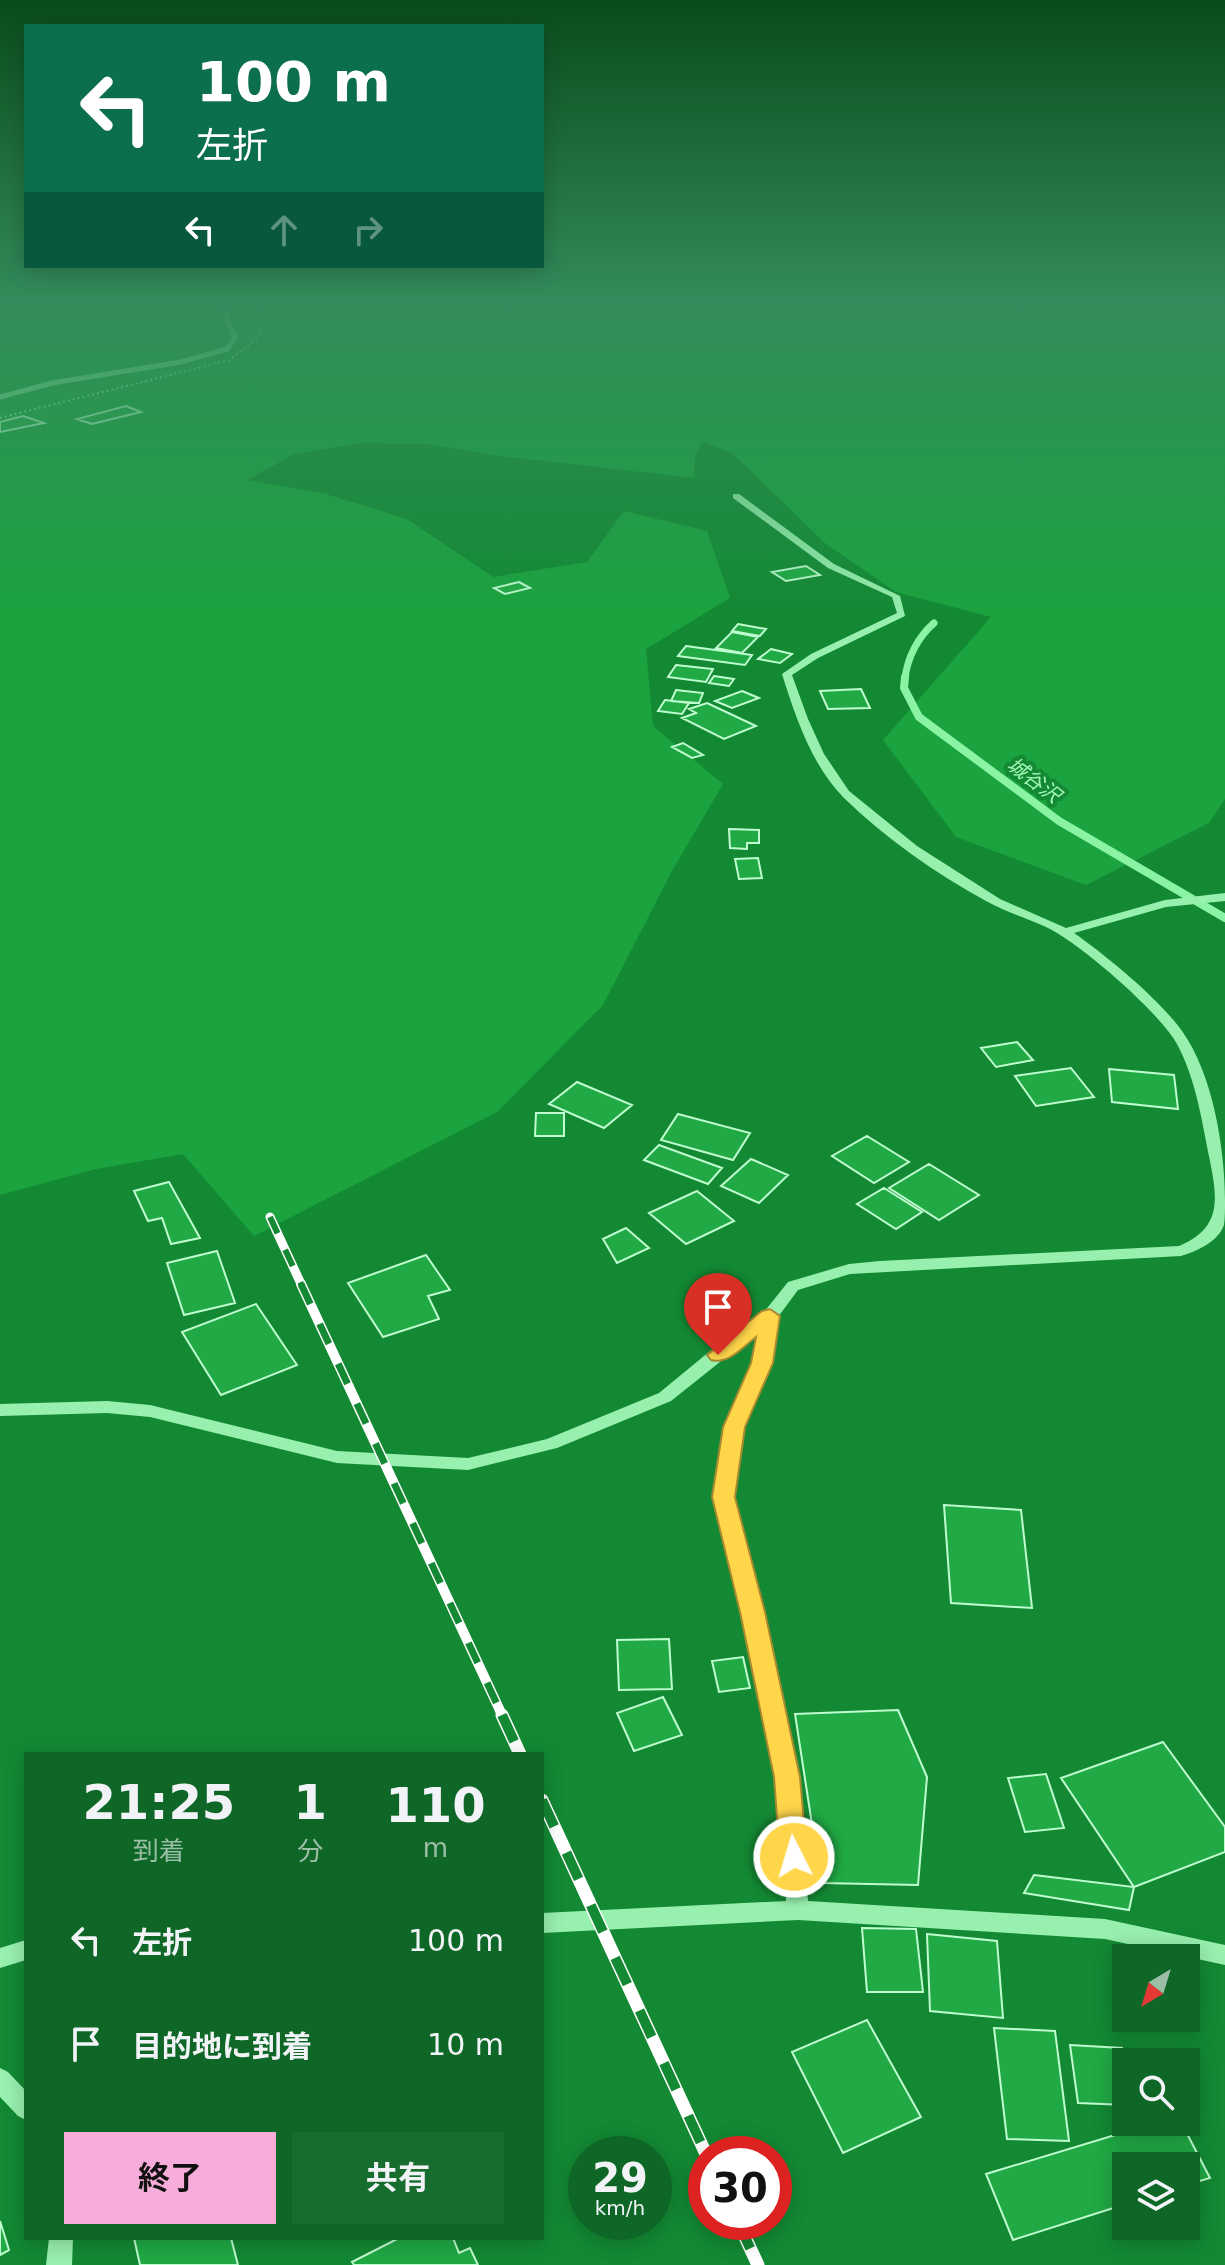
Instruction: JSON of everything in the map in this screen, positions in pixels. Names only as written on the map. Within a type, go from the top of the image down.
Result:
[{"type":"street","points":[[0,1410],[107,1407],[150,1411],[337,1457],[468,1464],[551,1444],[665,1397],[738,1337],[770,1316],[793,1286],[849,1269],[1181,1251],[1216,1235],[1224,1210],[1222,1185],[1207,1110],[1177,1034],[1070,930],[987,897],[893,833],[842,791],[809,735],[787,674],[811,655],[866,634],[902,614],[896,596],[831,566],[736,496]]},
{"type":"street","points":[[1070,930],[1165,904],[1225,897]]},
{"type":"street","points":[[770,1316],[762,1363],[734,1427],[723,1497],[752,1612],[787,1777],[798,1910]]},
{"type":"street","points":[[544,1923],[798,1910],[1105,1929],[1225,1955]]},
{"type":"street","points":[[0,1958],[24,1951]]},
{"type":"street","points":[[0,2080],[24,2106]]},
{"type":"street","points":[[59,2265],[61,2240]]},
{"type":"path","points":[[0,418],[33,410]]},
{"type":"green space","points":[[0,410],[1225,410],[1225,799],[1209,823],[1086,885],[956,837],[883,740],[991,617],[896,592],[826,544],[732,453],[703,442],[695,454],[694,478],[498,456],[425,444],[360,443],[294,454],[248,480],[326,494],[407,519],[493,577],[587,562],[624,511],[707,531],[730,598],[646,649],[653,726],[723,784],[672,871],[603,1005],[497,1112],[254,1236],[183,1154],[96,1169],[0,1195]]},
{"type":"building","points":[[112,410],[141,412],[92,424],[77,419]]},
{"type":"building","points":[[23,416],[44,423],[0,432],[0,422]]},
{"type":"building","points":[[806,566],[820,575],[786,581],[772,572]]},
{"type":"building","points":[[519,582],[530,588],[505,594],[494,588]]},
{"type":"building","points":[[738,624],[766,629],[760,636],[732,631]]},
{"type":"building","points":[[732,632],[758,637],[742,653],[716,648]]},
{"type":"building","points":[[686,646],[752,655],[745,665],[678,656]]},
{"type":"building","points":[[771,649],[792,654],[780,663],[758,659]]},
{"type":"building","points":[[676,665],[713,669],[706,682],[668,677]]},
{"type":"building","points":[[714,676],[734,679],[729,686],[709,683]]},
{"type":"building","points":[[861,689],[870,708],[828,709],[820,691]]},
{"type":"building","points":[[676,690],[703,693],[699,703],[671,701]]},
{"type":"building","points":[[742,691],[759,698],[732,708],[715,701]]},
{"type":"building","points":[[665,700],[689,703],[682,714],[658,711]]},
{"type":"building","points":[[707,703],[756,726],[724,739],[682,718],[696,713],[689,709]]},
{"type":"building","points":[[683,743],[703,755],[692,758],[672,747]]},
{"type":"building","points":[[729,829],[759,830],[759,843],[747,843],[747,849],[730,848]]},
{"type":"building","points":[[758,858],[762,878],[739,879],[735,859]]},
{"type":"building","points":[[1017,1042],[1033,1060],[996,1067],[981,1048]]},
{"type":"building","points":[[1071,1068],[1094,1097],[1036,1106],[1015,1076]]},
{"type":"building","points":[[1109,1069],[1174,1075],[1178,1109],[1112,1102]]},
{"type":"building","points":[[577,1082],[632,1105],[604,1128],[549,1104]]},
{"type":"building","points":[[536,1113],[564,1113],[564,1136],[535,1136]]},
{"type":"building","points":[[678,1114],[750,1133],[733,1160],[661,1140]]},
{"type":"building","points":[[867,1136],[909,1162],[874,1183],[832,1156]]},
{"type":"building","points":[[659,1145],[722,1168],[708,1184],[644,1160]]},
{"type":"building","points":[[751,1159],[788,1175],[759,1203],[721,1186]]},
{"type":"building","points":[[929,1164],[979,1195],[939,1220],[889,1188]]},
{"type":"building","points":[[169,1182],[200,1238],[171,1244],[162,1218],[148,1221],[134,1191]]},
{"type":"building","points":[[884,1188],[922,1212],[896,1229],[857,1204]]},
{"type":"building","points":[[697,1191],[734,1221],[686,1244],[649,1213]]},
{"type":"building","points":[[626,1228],[649,1248],[617,1263],[603,1239]]},
{"type":"building","points":[[217,1251],[235,1303],[184,1315],[167,1263]]},
{"type":"building","points":[[426,1255],[450,1290],[428,1296],[439,1319],[383,1337],[348,1283]]},
{"type":"building","points":[[256,1304],[297,1365],[221,1395],[182,1332]]},
{"type":"building","points":[[944,1505],[1021,1510],[1032,1608],[951,1603]]},
{"type":"building","points":[[669,1639],[672,1689],[619,1690],[617,1640]]},
{"type":"building","points":[[743,1657],[750,1688],[719,1692],[712,1661]]},
{"type":"building","points":[[663,1697],[682,1735],[634,1751],[617,1713]]},
{"type":"building","points":[[898,1710],[927,1777],[918,1885],[821,1883],[795,1714]]},
{"type":"building","points":[[1163,1742],[1225,1827],[1225,1852],[1134,1887],[1061,1778]]},
{"type":"building","points":[[1046,1774],[1064,1828],[1025,1832],[1008,1778]]},
{"type":"building","points":[[1034,1875],[1134,1887],[1129,1910],[1024,1893]]},
{"type":"building","points":[[862,1928],[916,1929],[923,1992],[867,1992]]},
{"type":"building","points":[[927,1934],[997,1941],[1003,2018],[930,2011]]},
{"type":"building","points":[[867,2020],[921,2117],[843,2153],[792,2052]]},
{"type":"building","points":[[994,2028],[1055,2031],[1069,2141],[1007,2139]]},
{"type":"building","points":[[1070,2045],[1122,2048],[1112,2048],[1112,2104],[1078,2103]]},
{"type":"building","points":[[1112,2136],[1188,2136],[1197,2152],[1112,2152],[1112,2208],[1013,2240],[986,2174]]},
{"type":"building","points":[[1200,2159],[1210,2178],[1200,2181]]},
{"type":"building","points":[[0,2221],[9,2250],[0,2255]]},
{"type":"building","points":[[134,2240],[232,2240],[238,2265],[140,2265]]},
{"type":"building","points":[[395,2240],[454,2240],[459,2253],[470,2248],[478,2265],[354,2265],[352,2262]]},
{"type":"waterway","name":"城谷沢","points":[[905,679],[914,648],[934,623]]},
{"type":"waterway","name":"城谷沢","points":[[905,677],[904,688],[919,717],[1059,821],[1225,918]]},
{"type":"railway","points":[[270,1217],[302,1286]]},
{"type":"railway","points":[[301,1284],[503,1717]]},
{"type":"railway","points":[[502,1715],[519,1752]]},
{"type":"railway","points":[[544,1804],[698,2136]]},
{"type":"railway","points":[[746,2240],[758,2265]]},
{"type":"route","points":[[718,1355],[738,1337],[770,1316],[762,1363],[734,1427],[723,1497],[752,1612],[787,1777],[794,1857]]}]
